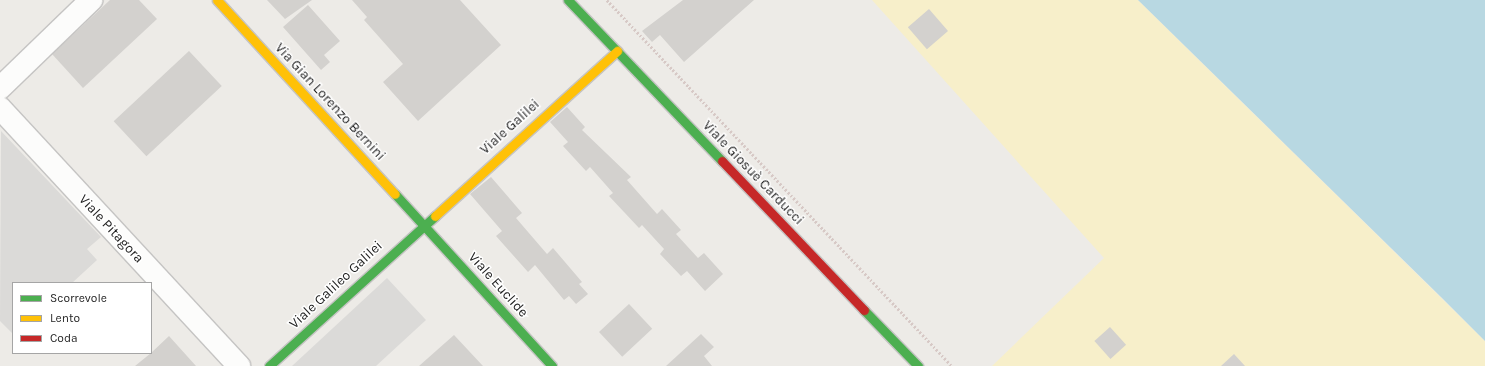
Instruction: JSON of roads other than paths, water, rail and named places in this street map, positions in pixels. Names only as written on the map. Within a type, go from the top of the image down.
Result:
[{"type":"street","points":[[0,88],[91,0]]},
{"type":"street","name":"Via Gian Lorenzo Bernini","points":[[217,0],[422,224]]},
{"type":"street","name":"Viale Giosuè Carducci","points":[[568,0],[918,366]]},
{"type":"street","name":"Viale Galilei","points":[[422,224],[617,50]]},
{"type":"street","name":"Viale Pitagora","points":[[0,108],[239,366]]},
{"type":"street","name":"Viale Galileo Galilei","points":[[270,366],[422,224]]},
{"type":"street","name":"Viale Euclide","points":[[422,224],[552,366]]},
{"type":"water","points":[[1138,0],[1485,0],[1485,341],[1441,297]]}]
